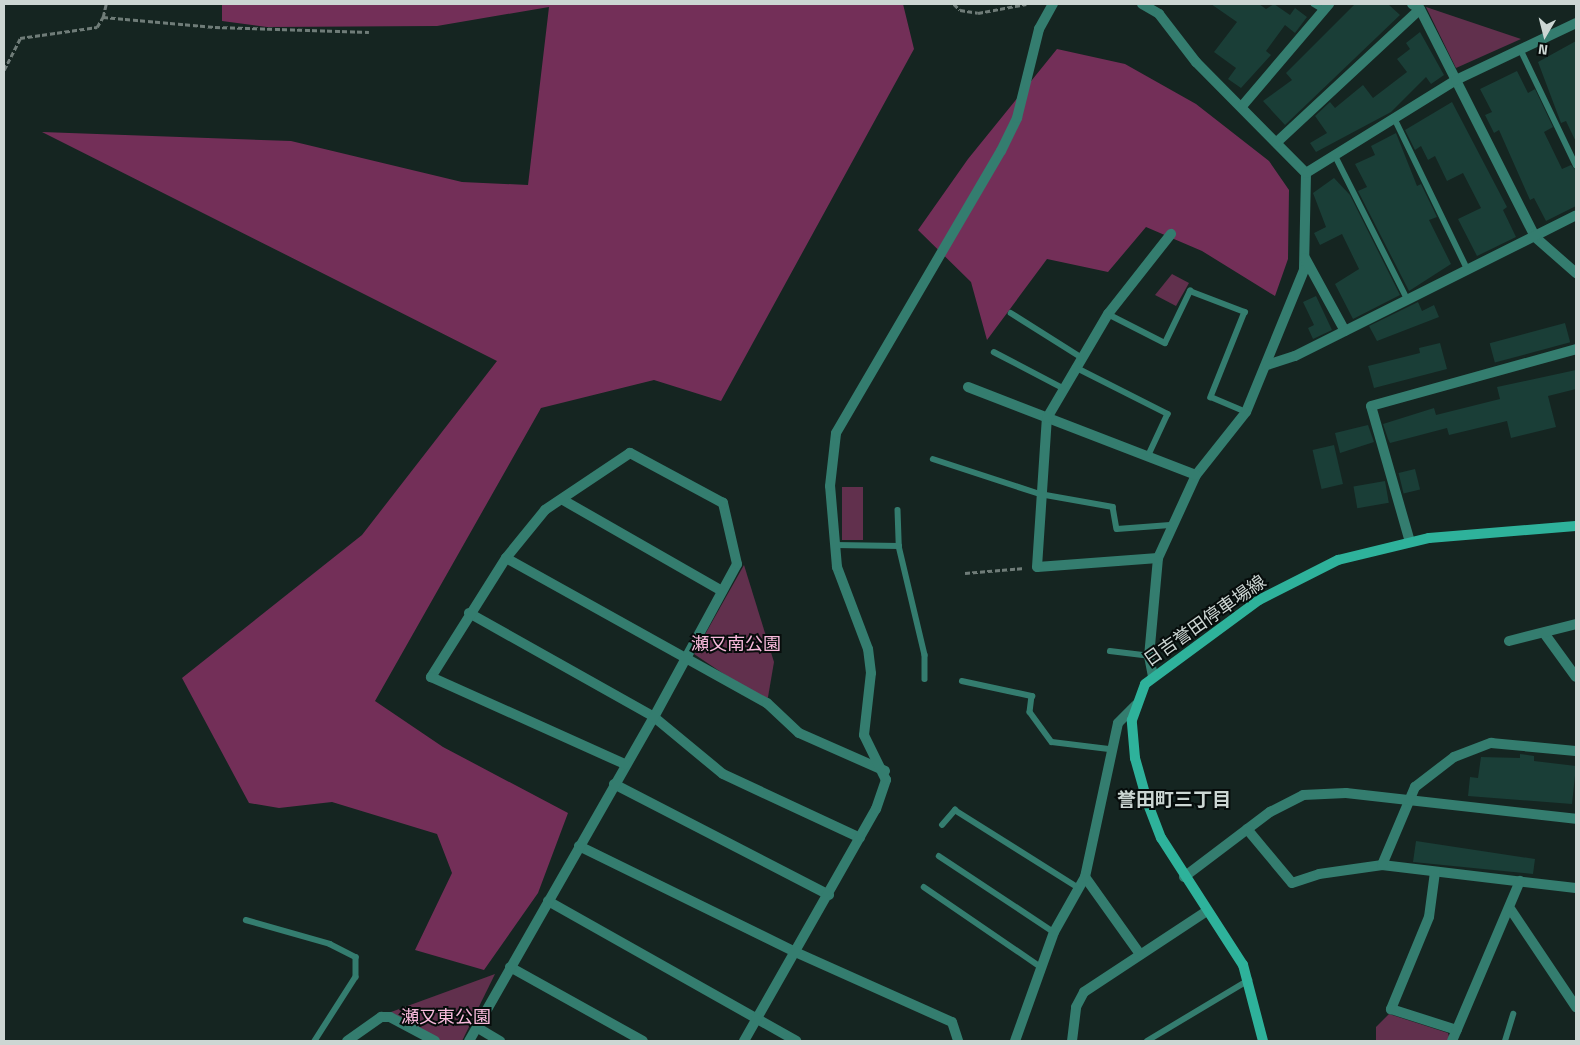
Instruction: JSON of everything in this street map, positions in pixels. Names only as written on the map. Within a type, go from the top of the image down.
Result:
[{"type":"main road","name":"日吉誉田停車場線","points":[[1263,1041],[1249,980],[1161,838],[1141,782],[1133,736],[1136,705],[1153,676],[1287,584],[1338,560],[1410,542],[1576,526]]},
{"type":"street","points":[[744,1041],[793,952],[829,895],[882,795],[885,770],[864,735],[871,672],[868,649],[843,589],[834,546],[830,486],[836,433],[1001,151],[1017,118],[1039,29],[1053,4]]},
{"type":"street","points":[[1142,4],[1160,14],[1196,62],[1243,105],[1306,173],[1304,270],[1267,366],[1246,412],[1196,475],[1170,525],[1158,558],[1149,656],[1153,676]]},
{"type":"street","points":[[1243,105],[1326,7]]},
{"type":"street","points":[[1277,142],[1416,7],[1456,80],[1535,237],[1576,273]]},
{"type":"street","points":[[1306,173],[1336,157],[1394,117],[1456,80],[1576,23]]},
{"type":"street","points":[[1267,366],[1345,331],[1576,215]]},
{"type":"street","points":[[1158,558],[1037,567],[1040,494],[1047,418],[1081,356],[1108,314],[1171,234]]},
{"type":"street","points":[[1305,257],[1345,331]]},
{"type":"street","points":[[1410,542],[1371,406],[1576,349]]},
{"type":"street","points":[[968,387],[1196,475]]},
{"type":"street","points":[[469,1041],[625,764],[654,717],[737,564],[722,503],[630,453],[563,500],[545,510],[506,558],[469,613],[431,677],[625,764]]},
{"type":"street","points":[[563,500],[722,591]]},
{"type":"street","points":[[506,558],[686,656],[767,703],[799,732],[885,770]]},
{"type":"street","points":[[469,613],[654,717],[723,774],[860,838]]},
{"type":"street","points":[[1509,641],[1576,624]]},
{"type":"street","points":[[1544,633],[1576,677]]},
{"type":"street","points":[[1015,1041],[1054,932],[1085,877],[1109,749],[1118,723],[1136,705]]},
{"type":"street","points":[[1382,865],[1415,787],[1454,757],[1491,743],[1576,751]]},
{"type":"street","points":[[614,784],[829,895]]},
{"type":"street","points":[[1184,877],[1286,801],[1302,795],[1346,793],[1576,819]]},
{"type":"street","points":[[1247,829],[1292,883],[1319,874],[1382,865],[1576,888]]},
{"type":"street","points":[[580,846],[793,952],[952,1022],[958,1041]]},
{"type":"street","points":[[1435,872],[1429,917],[1391,1009],[1457,1030]]},
{"type":"street","points":[[1085,877],[1140,954]]},
{"type":"street","points":[[1452,1041],[1511,910],[1520,881]]},
{"type":"street","points":[[548,900],[796,1041]]},
{"type":"street","points":[[1511,910],[1576,1007]]},
{"type":"street","points":[[1072,1041],[1078,999],[1140,954],[1207,911]]},
{"type":"street","points":[[510,967],[643,1041]]},
{"type":"street","points":[[347,1041],[381,1017],[390,1017],[435,1041]]},
{"type":"street","points":[[478,1028],[500,1041]]},
{"type":"lane","points":[[1314,4],[1326,7]]},
{"type":"lane","points":[[1520,48],[1576,166]]},
{"type":"lane","points":[[1394,117],[1468,270]]},
{"type":"lane","points":[[1336,157],[1408,300]]},
{"type":"lane","points":[[1108,314],[1164,343],[1190,291],[1245,312],[1211,397],[1246,412]]},
{"type":"lane","points":[[1011,313],[1081,356]]},
{"type":"lane","points":[[994,352],[1063,388]]},
{"type":"lane","points":[[1075,367],[1168,414],[1148,457]]},
{"type":"lane","points":[[933,459],[1040,494],[1113,507],[1117,529],[1170,525]]},
{"type":"lane","points":[[898,510],[898,546],[925,655],[925,679]]},
{"type":"lane","points":[[834,546],[898,546]]},
{"type":"lane","points":[[1110,651],[1149,656]]},
{"type":"lane","points":[[962,682],[1032,696],[1030,712],[1052,742],[1109,749]]},
{"type":"lane","points":[[942,825],[955,810],[1079,888]]},
{"type":"lane","points":[[939,856],[1054,932]]},
{"type":"lane","points":[[924,887],[1042,967]]},
{"type":"lane","points":[[246,920],[330,944],[356,957],[356,977],[316,1041]]},
{"type":"lane","points":[[1147,1041],[1249,980]]},
{"type":"lane","points":[[1505,1041],[1513,1014]]},
{"type":"path","points":[[4,70],[20,38],[97,27],[103,17],[106,4]]},
{"type":"path","points":[[954,4],[960,10],[978,13],[1026,4]]},
{"type":"path","points":[[103,17],[215,28],[369,32]]},
{"type":"path","points":[[965,573],[1037,567]]},
{"type":"green space","points":[[1426,7],[1521,39],[1456,68]]},
{"type":"green space","points":[[1172,274],[1189,283],[1176,306],[1155,295]]},
{"type":"green space","points":[[842,487],[863,487],[863,540],[842,540]]},
{"type":"green space","name":"瀬又南公園","points":[[744,565],[774,662],[767,703],[694,654]]},
{"type":"green space","name":"瀬又東公園","points":[[495,974],[462,1041],[440,1041],[391,1012]]},
{"type":"green space","points":[[1389,1014],[1448,1033],[1450,1040],[1376,1041],[1376,1027]]},
{"type":"shaded area","points":[[222,4],[903,4],[914,49],[721,401],[654,380],[541,408],[375,701],[443,747],[568,813],[538,893],[484,970],[415,950],[452,873],[437,834],[332,802],[279,808],[249,803],[182,678],[362,535],[497,361],[42,132],[291,141],[462,182],[528,185],[549,7],[437,26],[267,27],[222,21]]},
{"type":"shaded area","points":[[1057,49],[1125,64],[1196,104],[1269,161],[1289,190],[1288,259],[1275,296],[1202,251],[1146,227],[1108,272],[1047,259],[987,340],[971,282],[918,230],[968,159]]},
{"type":"building","points":[[1211,4],[1259,4],[1266,9],[1274,4],[1290,15],[1295,8],[1307,17],[1295,33],[1285,25],[1266,51],[1271,55],[1241,88],[1228,79],[1236,68],[1214,52],[1237,22]]},
{"type":"building","points":[[1355,4],[1388,4],[1400,15],[1285,125],[1263,101],[1292,80],[1286,73]]},
{"type":"building","points":[[1420,32],[1444,75],[1431,84],[1426,77],[1391,112],[1316,152],[1310,143],[1327,133],[1315,116],[1330,102],[1335,108],[1363,85],[1373,98],[1407,72],[1397,59],[1410,49],[1406,43]]},
{"type":"building","points":[[1576,41],[1576,142],[1566,121],[1561,123],[1538,62]]},
{"type":"building","points":[[1517,71],[1528,93],[1535,89],[1553,127],[1544,132],[1562,169],[1571,165],[1576,170],[1576,206],[1546,221],[1534,198],[1530,200],[1499,130],[1494,133],[1485,115],[1492,112],[1480,89]]},
{"type":"building","points":[[1452,102],[1507,207],[1503,210],[1516,237],[1477,256],[1458,219],[1481,208],[1463,173],[1447,181],[1435,156],[1428,160],[1421,146],[1415,150],[1405,130]]},
{"type":"building","points":[[1396,133],[1417,186],[1421,184],[1437,217],[1429,220],[1451,264],[1409,291],[1358,191],[1367,187],[1355,164],[1375,155],[1371,146]]},
{"type":"building","points":[[1334,178],[1350,195],[1400,295],[1353,319],[1335,284],[1359,269],[1342,234],[1320,245],[1314,233],[1326,227],[1313,193]]},
{"type":"building","points":[[1316,296],[1332,330],[1313,339],[1308,328],[1314,325],[1303,302]]},
{"type":"building","points":[[1418,302],[1422,311],[1434,305],[1439,317],[1377,341],[1369,326]]},
{"type":"building","points":[[1565,323],[1570,342],[1495,363],[1490,343]]},
{"type":"building","points":[[1440,343],[1447,369],[1374,388],[1368,366],[1420,353],[1419,348]]},
{"type":"building","points":[[1576,370],[1576,389],[1548,396],[1556,427],[1511,438],[1507,421],[1449,435],[1447,428],[1390,443],[1383,424],[1434,408],[1436,415],[1500,399],[1497,387]]},
{"type":"building","points":[[1368,425],[1374,442],[1340,453],[1335,433]]},
{"type":"building","points":[[1334,445],[1343,484],[1322,489],[1313,450]]},
{"type":"building","points":[[1415,469],[1420,489],[1404,493],[1399,473]]},
{"type":"building","points":[[1385,481],[1389,503],[1357,508],[1353,487]]},
{"type":"building","points":[[1520,754],[1534,756],[1534,761],[1576,766],[1572,804],[1468,796],[1470,777],[1478,778],[1481,757],[1520,758]]},
{"type":"building","points":[[1416,841],[1535,859],[1533,874],[1413,862]]},
{"type":"district","name":"誉田町三丁目","points":[[1174,799]]}]
